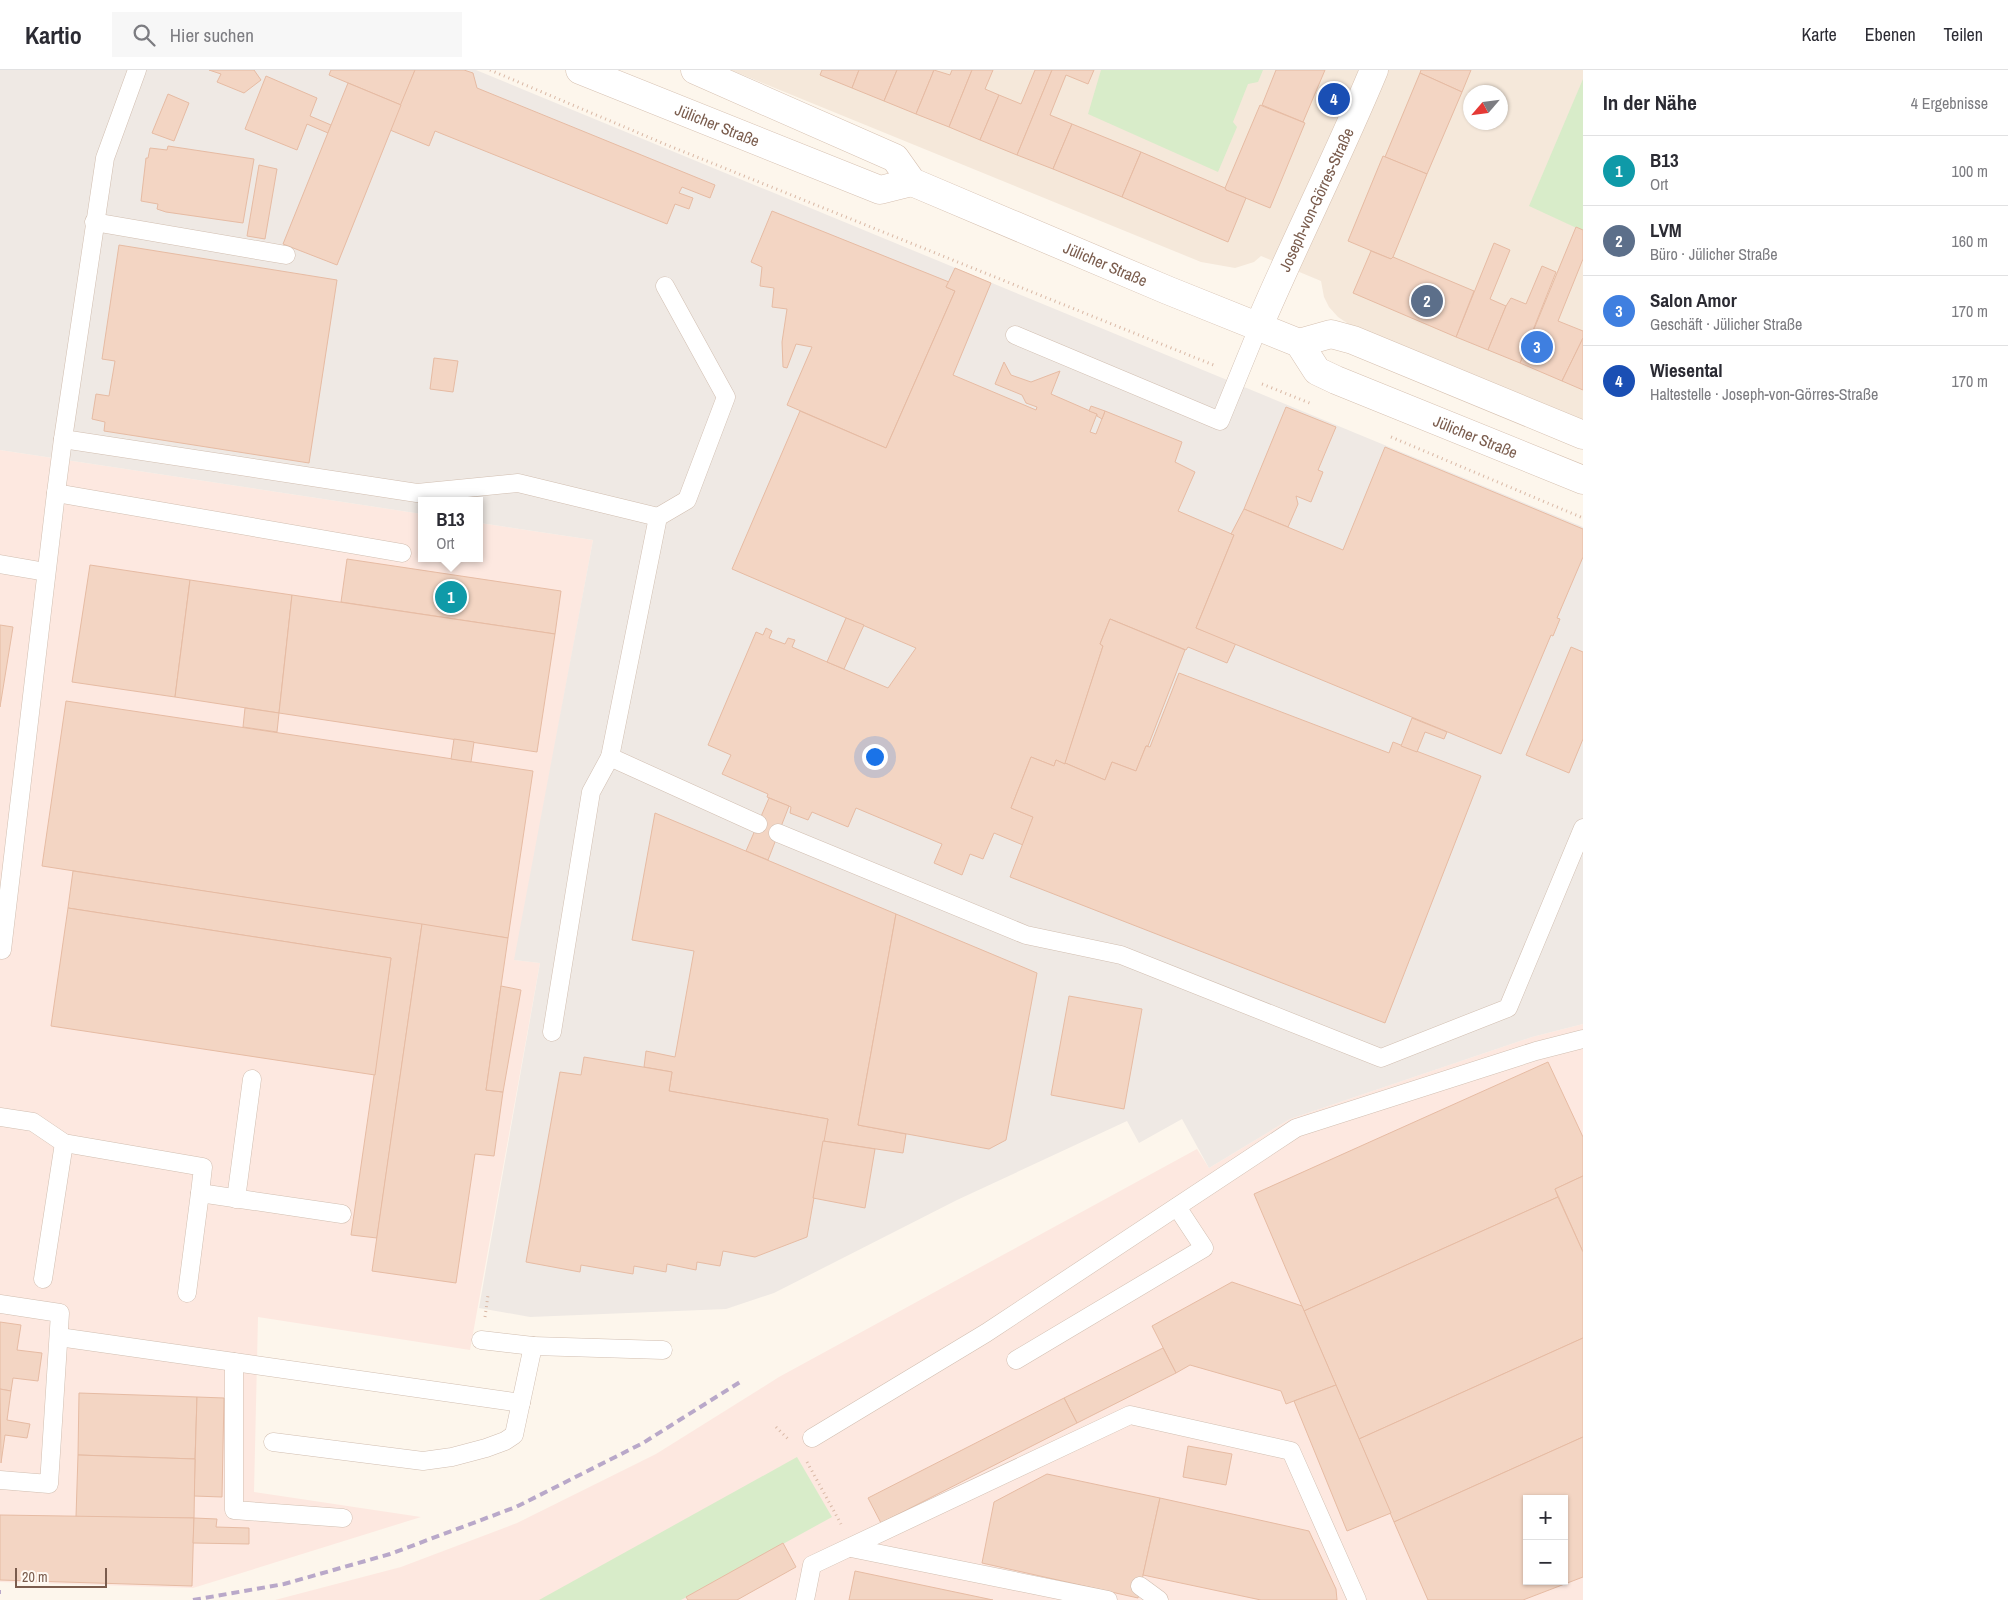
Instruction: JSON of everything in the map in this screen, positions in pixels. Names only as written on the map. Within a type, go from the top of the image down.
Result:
[{"type":"main road","name":"Jülicher Straße","points":[[580,70],[880,190],[912,182],[1299,344],[1317,371],[1583,480]]},
{"type":"main road","points":[[695,70],[895,158],[912,182]]},
{"type":"main road","name":"Joseph-von-Görres-Straße","points":[[1258,328],[1374,70]]},
{"type":"main road","points":[[1299,344],[1331,334],[1352,340],[1583,436]]},
{"type":"lane","points":[[1,955],[56,493],[94,222],[104,158],[137,70]]},
{"type":"lane","points":[[94,222],[286,255]]},
{"type":"lane","points":[[63,439],[417,493],[518,483],[658,517],[687,500],[726,397],[665,286]]},
{"type":"lane","points":[[1015,335],[1220,421],[1258,328]]},
{"type":"lane","points":[[56,493],[402,553]]},
{"type":"lane","points":[[552,1032],[591,792],[610,757],[658,517]]},
{"type":"lane","points":[[0,564],[46,572]]},
{"type":"lane","points":[[610,757],[758,824]]},
{"type":"lane","points":[[778,833],[1026,935],[1121,955],[1381,1058],[1508,1008],[1583,828]]},
{"type":"lane","points":[[812,1438],[986,1333],[1296,1128],[1536,1051],[1583,1039]]},
{"type":"lane","points":[[236,1199],[252,1079]]},
{"type":"lane","points":[[0,1117],[34,1122],[64,1144],[203,1167],[187,1293]]},
{"type":"lane","points":[[43,1279],[64,1144]]},
{"type":"lane","points":[[200,1194],[342,1214]]},
{"type":"lane","points":[[1016,1360],[1204,1248],[1177,1207]]},
{"type":"lane","points":[[0,1304],[60,1313],[49,1484],[0,1480]]},
{"type":"lane","points":[[59,1337],[521,1403]]},
{"type":"lane","points":[[481,1340],[533,1346],[663,1350]]},
{"type":"lane","points":[[273,1442],[415,1460],[452,1457],[499,1443],[511,1438],[516,1430],[533,1346]]},
{"type":"lane","points":[[234,1362],[234,1510],[344,1518]]},
{"type":"lane","points":[[805,1600],[812,1565],[1130,1415],[1291,1451],[1357,1600]]},
{"type":"lane","points":[[851,1548],[1108,1600]]},
{"type":"lane","points":[[1140,1586],[1159,1600]]},
{"type":"path","points":[[490,70],[676,148],[1315,405]]},
{"type":"path","points":[[1386,435],[1583,518]]},
{"type":"path","points":[[805,1459],[838,1514]]},
{"type":"shaded area","points":[[0,70],[476,70],[1583,527],[1583,1024],[1532,1037],[1290,1119],[1209,1168],[1182,1119],[1139,1143],[1127,1121],[957,1200],[774,1293],[726,1309],[530,1317],[479,1308],[540,963],[514,960],[593,540],[483,523],[483,497],[418,497],[418,513],[0,450]]},
{"type":"shaded area","points":[[731,70],[1583,70],[1583,420],[1350,325],[1338,317],[1329,307],[1324,297],[1321,281],[1261,256],[1254,262],[1235,268],[1201,262]]},
{"type":"shaded area","points":[[0,450],[418,513],[418,562],[483,562],[483,523],[593,540],[515,960],[540,963],[470,1350],[258,1317],[254,1492],[421,1517],[193,1588],[0,1582]]},
{"type":"shaded area","points":[[1583,1024],[1583,1600],[275,1600],[401,1567],[517,1523],[656,1454],[779,1377],[1197,1149],[1209,1168],[1290,1119],[1532,1037]]},
{"type":"green space","points":[[1101,70],[1263,70],[1258,82],[1248,84],[1233,122],[1237,127],[1218,172],[1088,114]]},
{"type":"green space","points":[[1583,79],[1583,231],[1529,206]]},
{"type":"green space","points":[[797,1457],[832,1517],[681,1600],[539,1600]]},
{"type":"building","points":[[209,70],[254,70],[261,80],[244,93],[217,82],[221,74]]},
{"type":"building","points":[[331,70],[415,70],[401,105],[329,75]]},
{"type":"building","points":[[415,70],[464,70],[473,73],[477,88],[715,185],[710,198],[682,187],[679,193],[693,198],[689,209],[675,204],[667,224],[435,131],[429,146],[390,130]]},
{"type":"building","points":[[822,70],[859,70],[852,88],[820,75]]},
{"type":"building","points":[[859,70],[897,70],[884,101],[852,88]]},
{"type":"building","points":[[897,70],[934,70],[916,114],[884,101]]},
{"type":"building","points":[[934,70],[950,75],[952,70],[972,70],[949,127],[916,114]]},
{"type":"building","points":[[972,70],[993,70],[985,89],[999,95],[980,140],[949,127]]},
{"type":"building","points":[[1035,70],[1052,70],[1017,155],[980,140],[999,95],[1021,104]]},
{"type":"building","points":[[1052,70],[1094,70],[1088,84],[1066,75],[1050,115],[1072,124],[1053,169],[1017,155]]},
{"type":"building","points":[[1276,70],[1325,70],[1303,122],[1262,105]]},
{"type":"building","points":[[1421,70],[1471,70],[1465,85],[1463,85],[1462,92],[1420,73]]},
{"type":"building","points":[[1420,73],[1462,92],[1427,174],[1385,157]]},
{"type":"building","points":[[266,76],[317,98],[310,116],[331,125],[328,133],[307,124],[297,150],[245,129]]},
{"type":"building","points":[[348,83],[401,105],[337,265],[283,244]]},
{"type":"building","points":[[168,94],[189,103],[174,141],[152,133]]},
{"type":"building","points":[[1260,105],[1305,123],[1270,208],[1225,188]]},
{"type":"building","points":[[1072,124],[1141,152],[1122,197],[1053,169]]},
{"type":"building","points":[[168,146],[254,159],[243,223],[166,212],[157,209],[158,204],[141,201],[146,158],[148,158],[150,148],[167,150]]},
{"type":"building","points":[[1141,152],[1246,198],[1228,242],[1122,197]]},
{"type":"building","points":[[1383,156],[1427,174],[1391,259],[1348,241]]},
{"type":"building","points":[[259,165],[277,169],[265,239],[247,236]]},
{"type":"building","points":[[772,211],[949,282],[946,287],[955,291],[886,448],[787,405],[812,347],[796,344],[787,368],[783,367],[782,342],[787,309],[772,307],[774,288],[760,286],[762,267],[751,262]]},
{"type":"building","points":[[1576,227],[1583,230],[1583,259],[1558,321],[1583,331],[1583,338],[1562,381],[1520,363]]},
{"type":"building","points":[[1494,243],[1510,250],[1490,299],[1506,306],[1488,350],[1456,337]]},
{"type":"building","points":[[119,245],[337,280],[309,463],[104,431],[105,422],[92,419],[96,394],[109,396],[115,361],[102,359]]},
{"type":"building","points":[[1371,251],[1391,259],[1393,257],[1474,291],[1456,337],[1353,293]]},
{"type":"building","points":[[1542,266],[1556,272],[1520,363],[1488,350],[1511,298],[1526,304]]},
{"type":"building","points":[[955,268],[991,283],[953,375],[1036,410],[1037,407],[1026,403],[1022,395],[995,384],[1004,362],[1011,375],[1031,382],[1060,371],[1051,394],[1097,414],[1090,432],[1096,434],[1105,411],[1182,442],[1175,462],[1195,472],[1178,511],[1234,535],[1196,628],[1236,643],[1227,663],[1188,647],[1186,650],[1110,619],[1100,644],[1103,646],[1065,764],[1056,760],[1054,766],[1031,757],[1011,808],[1033,817],[1023,845],[994,833],[983,859],[970,854],[962,875],[934,863],[942,844],[856,808],[848,827],[812,812],[808,820],[790,813],[791,807],[767,797],[768,794],[722,774],[731,755],[708,745],[756,632],[763,635],[766,628],[772,631],[769,638],[785,644],[788,638],[795,640],[792,647],[888,688],[916,648],[732,569],[800,411],[886,448],[955,291],[946,287]]},
{"type":"building","points":[[1583,338],[1583,390],[1562,381]]},
{"type":"building","points":[[434,358],[458,361],[453,392],[430,389]]},
{"type":"building","points":[[1091,406],[1105,411],[1102,419],[1097,414],[1089,411]]},
{"type":"building","points":[[1286,407],[1336,427],[1318,470],[1323,472],[1311,502],[1296,496],[1298,504],[1288,527],[1244,509]]},
{"type":"building","points":[[1385,447],[1583,529],[1583,557],[1557,618],[1560,619],[1553,636],[1551,635],[1501,754],[1196,628],[1234,535],[1231,534],[1244,509],[1343,550]]},
{"type":"building","points":[[347,559],[561,591],[555,634],[341,602]]},
{"type":"building","points":[[90,565],[190,580],[175,697],[72,682]]},
{"type":"building","points":[[190,580],[292,595],[279,713],[175,697]]},
{"type":"building","points":[[292,595],[555,634],[537,752],[279,713]]},
{"type":"building","points":[[846,618],[864,625],[844,669],[827,662]]},
{"type":"building","points":[[1110,619],[1185,650],[1148,746],[1146,746],[1136,771],[1112,762],[1105,780],[1065,763],[1103,646],[1100,644]]},
{"type":"building","points":[[0,625],[13,627],[0,707]]},
{"type":"building","points":[[1571,647],[1583,652],[1583,739],[1569,773],[1526,755]]},
{"type":"building","points":[[1179,673],[1389,753],[1393,742],[1481,776],[1385,1023],[1010,877],[1033,817],[1011,808],[1031,757],[1054,766],[1056,760],[1105,780],[1112,762],[1136,771],[1146,746],[1150,747]]},
{"type":"building","points":[[66,701],[533,771],[508,938],[42,866]]},
{"type":"building","points":[[245,708],[279,713],[277,732],[243,727]]},
{"type":"building","points":[[1412,718],[1447,732],[1444,739],[1425,732],[1417,752],[1401,746]]},
{"type":"building","points":[[454,739],[474,742],[471,762],[451,759]]},
{"type":"building","points":[[769,798],[789,806],[768,860],[746,851]]},
{"type":"building","points":[[655,813],[896,914],[858,1125],[906,1134],[903,1153],[823,1141],[828,1119],[669,1091],[672,1072],[644,1067],[646,1051],[675,1057],[694,951],[632,940]]},
{"type":"building","points":[[73,871],[422,924],[377,1238],[351,1235],[391,958],[68,908]]},
{"type":"building","points":[[68,908],[391,958],[375,1075],[51,1026]]},
{"type":"building","points":[[896,914],[1037,973],[1006,1140],[989,1149],[858,1125]]},
{"type":"building","points":[[422,924],[508,938],[486,1090],[503,1092],[494,1156],[475,1154],[456,1283],[372,1271]]},
{"type":"building","points":[[501,986],[521,990],[503,1092],[486,1090]]},
{"type":"building","points":[[1069,996],[1142,1009],[1124,1109],[1051,1095]]},
{"type":"building","points":[[584,1057],[672,1072],[669,1091],[828,1119],[807,1237],[755,1257],[723,1251],[720,1266],[697,1262],[696,1270],[667,1264],[666,1272],[634,1266],[633,1274],[581,1265],[580,1272],[526,1262],[560,1072],[581,1075]]},
{"type":"building","points":[[1548,1062],[1583,1137],[1583,1176],[1555,1189],[1558,1197],[1304,1311],[1254,1194]]},
{"type":"building","points":[[823,1141],[875,1149],[865,1208],[813,1198]]},
{"type":"building","points":[[1583,1176],[1583,1252],[1555,1189]]},
{"type":"building","points":[[1558,1197],[1583,1252],[1583,1338],[1359,1439],[1304,1311]]},
{"type":"building","points":[[1232,1282],[1302,1306],[1336,1385],[1286,1404],[1281,1391],[1190,1365],[1176,1373],[1152,1326]]},
{"type":"building","points":[[0,1322],[21,1325],[17,1350],[42,1353],[38,1381],[13,1378],[11,1391],[0,1389]]},
{"type":"building","points":[[1583,1338],[1583,1437],[1394,1522],[1359,1439]]},
{"type":"building","points":[[1163,1348],[1176,1373],[1077,1423],[1064,1398]]},
{"type":"building","points":[[1336,1385],[1391,1513],[1347,1531],[1294,1401]]},
{"type":"building","points":[[0,1389],[11,1391],[7,1420],[30,1424],[27,1438],[5,1435],[1,1463]]},
{"type":"building","points":[[79,1393],[197,1397],[195,1459],[78,1455]]},
{"type":"building","points":[[197,1397],[224,1398],[222,1497],[194,1496]]},
{"type":"building","points":[[1064,1398],[1077,1423],[881,1523],[868,1498]]},
{"type":"building","points":[[1583,1437],[1583,1577],[1568,1583],[1568,1495],[1523,1495],[1523,1585],[1562,1585],[1523,1600],[1428,1600],[1394,1522]]},
{"type":"building","points":[[1188,1446],[1232,1454],[1226,1485],[1183,1477]]},
{"type":"building","points":[[78,1455],[195,1459],[194,1518],[76,1517]]},
{"type":"building","points":[[1047,1474],[1160,1498],[1138,1598],[982,1563],[994,1502]]},
{"type":"building","points":[[1160,1498],[1309,1531],[1336,1589],[1337,1600],[1261,1600],[1143,1575]]},
{"type":"building","points":[[0,1515],[194,1518],[192,1586],[0,1580]]},
{"type":"building","points":[[194,1518],[217,1519],[216,1527],[249,1528],[249,1544],[193,1543]]},
{"type":"building","points":[[783,1543],[796,1567],[737,1600],[688,1600],[686,1597]]},
{"type":"building","points":[[855,1571],[993,1600],[849,1600]]},
{"type":"railway","points":[[193,1600],[284,1584],[390,1554],[516,1507],[643,1443],[740,1382]]},
{"type":"place","name":"Wiesental","points":[[1334,99]]},
{"type":"place","name":"LVM","points":[[1427,301]]},
{"type":"place","name":"Salon Amor","points":[[1537,347]]},
{"type":"place","name":"B13","points":[[451,597]]}]
